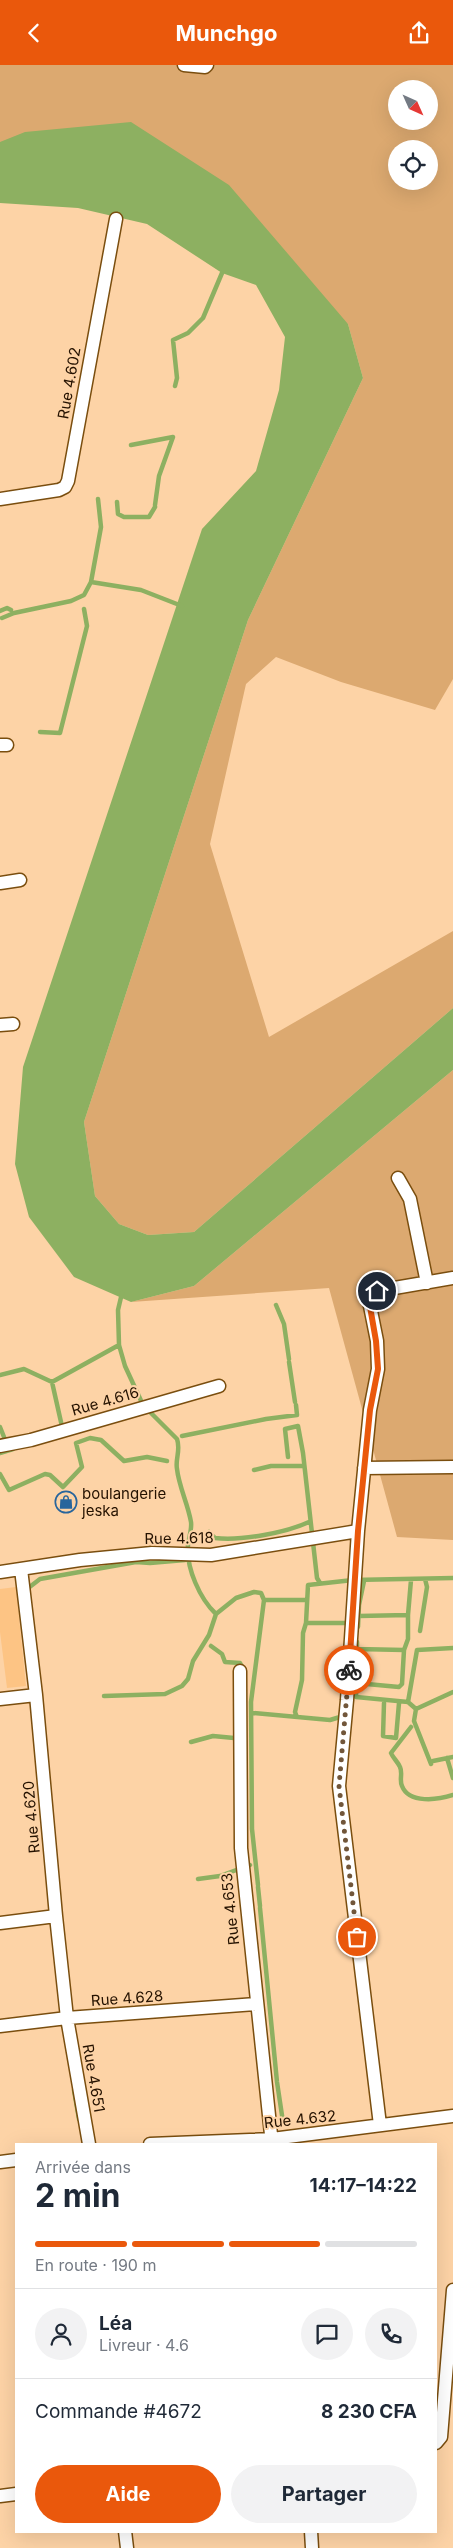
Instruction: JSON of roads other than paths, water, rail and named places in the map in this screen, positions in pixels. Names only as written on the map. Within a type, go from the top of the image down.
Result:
[{"type":"street","points":[[184,65],[205,67],[206,65]]},
{"type":"street","name":"Rue 4.602","points":[[0,499],[60,489],[65,487],[68,481],[116,219]]},
{"type":"street","points":[[0,883],[20,880]]},
{"type":"street","points":[[0,1025],[13,1024]]},
{"type":"street","points":[[398,1178],[410,1199],[427,1283]]},
{"type":"street","points":[[380,2125],[339,1786],[348,1690],[358,1531],[370,1410],[378,1369],[376,1341],[369,1301],[377,1291],[453,1278]]},
{"type":"street","name":"Rue 4.616","points":[[0,1445],[30,1440],[219,1386]]},
{"type":"street","points":[[364,1468],[453,1467]]},
{"type":"street","name":"Rue 4.618","points":[[0,1572],[152,1553],[211,1555],[358,1531]]},
{"type":"street","name":"Rue 4.620","points":[[22,1569],[67,2018]]},
{"type":"street","name":"Rue 4.653","points":[[240,1671],[241,1848],[272,2141]]},
{"type":"street","points":[[0,1699],[36,1695]]},
{"type":"street","points":[[0,1923],[56,1915]]},
{"type":"street","name":"Rue 4.628","points":[[0,2027],[67,2018],[256,2004]]},
{"type":"street","name":"Rue 4.651","points":[[67,2018],[89,2143]]},
{"type":"street","name":"Rue 4.632","points":[[191,2143],[272,2141],[453,2116]]},
{"type":"street","points":[[0,2162],[15,2161]]},
{"type":"street","points":[[437,2442],[441,2437],[453,2290]]},
{"type":"street","points":[[0,2495],[15,2494]]},
{"type":"street","points":[[126,2533],[127,2548]]},
{"type":"street","points":[[310,2533],[312,2548]]},
{"type":"waterway","points":[[175,386],[177,378],[173,340],[188,333],[203,318],[222,273]]},
{"type":"waterway","points":[[131,445],[173,437],[159,476],[155,505]]},
{"type":"waterway","points":[[2,618],[14,613],[71,601],[84,595],[91,582],[101,527],[98,499]]},
{"type":"waterway","points":[[117,502],[118,514],[124,517],[149,517],[155,507]]},
{"type":"waterway","points":[[91,582],[141,590],[182,606]]},
{"type":"waterway","points":[[0,611],[7,608],[11,610]]},
{"type":"waterway","points":[[40,732],[60,733],[87,626],[84,609]]},
{"type":"waterway","points":[[122,1293],[118,1310],[119,1345],[125,1366],[143,1405],[177,1439],[178,1476],[191,1522],[188,1545],[189,1563],[195,1583],[210,1608],[216,1614]]},
{"type":"waterway","points":[[276,1305],[284,1324],[289,1359]]},
{"type":"waterway","points":[[52,1382],[119,1345]]},
{"type":"waterway","points":[[289,1362],[295,1402]]},
{"type":"waterway","points":[[0,1375],[24,1369],[52,1382],[63,1431]]},
{"type":"waterway","points":[[182,1436],[266,1419],[297,1415],[296,1405]]},
{"type":"waterway","points":[[288,1457],[285,1429],[298,1426],[303,1453],[317,1578],[320,1583]]},
{"type":"waterway","points":[[0,1427],[4,1437]]},
{"type":"waterway","points":[[0,1474],[9,1490],[45,1474],[50,1475],[63,1487],[82,1467],[76,1443],[90,1438],[101,1440],[124,1461],[147,1457],[167,1461]]},
{"type":"waterway","points":[[0,1453],[13,1449]]},
{"type":"waterway","points":[[254,1470],[271,1466],[304,1466]]},
{"type":"waterway","points":[[209,1532],[215,1538],[250,1537],[288,1530],[309,1522]]},
{"type":"waterway","points":[[27,1589],[40,1579],[136,1562],[150,1563],[185,1560]]},
{"type":"waterway","points":[[297,1717],[295,1712],[302,1680],[303,1633],[306,1623],[308,1585],[353,1580],[453,1578]]},
{"type":"waterway","points":[[420,1631],[427,1587],[425,1579]]},
{"type":"waterway","points":[[356,1683],[399,1687],[402,1684],[404,1650],[408,1639],[411,1580]]},
{"type":"waterway","points":[[358,1627],[359,1605],[364,1581]]},
{"type":"waterway","points":[[104,1696],[165,1694],[182,1686],[188,1679],[193,1661],[209,1635],[216,1614],[236,1598],[254,1592],[261,1593],[264,1600],[251,1702],[252,1829],[258,1885]]},
{"type":"waterway","points":[[264,1600],[305,1600]]},
{"type":"waterway","points":[[359,1616],[408,1615]]},
{"type":"waterway","points":[[306,1623],[346,1623]]},
{"type":"waterway","points":[[357,1642],[356,1697],[408,1702],[416,1709]]},
{"type":"waterway","points":[[211,1646],[222,1654],[225,1662],[240,1663],[244,1670]]},
{"type":"waterway","points":[[408,1702],[417,1650],[453,1648]]},
{"type":"waterway","points":[[357,1649],[404,1650]]},
{"type":"waterway","points":[[416,1709],[453,1692]]},
{"type":"waterway","points":[[384,1703],[383,1736],[396,1738],[399,1703]]},
{"type":"waterway","points":[[416,1709],[414,1721],[431,1764]]},
{"type":"waterway","points":[[253,1713],[330,1720],[340,1717],[341,1713]]},
{"type":"waterway","points":[[411,1727],[391,1753],[401,1769],[402,1786],[406,1792],[417,1798],[432,1799],[453,1795]]},
{"type":"waterway","points":[[191,1742],[213,1736],[234,1738],[237,1734]]},
{"type":"waterway","points":[[433,1761],[453,1757]]},
{"type":"waterway","points":[[447,1758],[453,1778]]},
{"type":"waterway","points":[[198,1879],[220,1876],[250,1865]]},
{"type":"waterway","points":[[258,1887],[260,1906]]},
{"type":"waterway","points":[[260,1908],[277,2082],[283,2122]]},
{"type":"waterway","points":[[74,2090],[79,2119]]},
{"type":"place","name":"boulangerie jeska","points":[[66,1502]]}]
